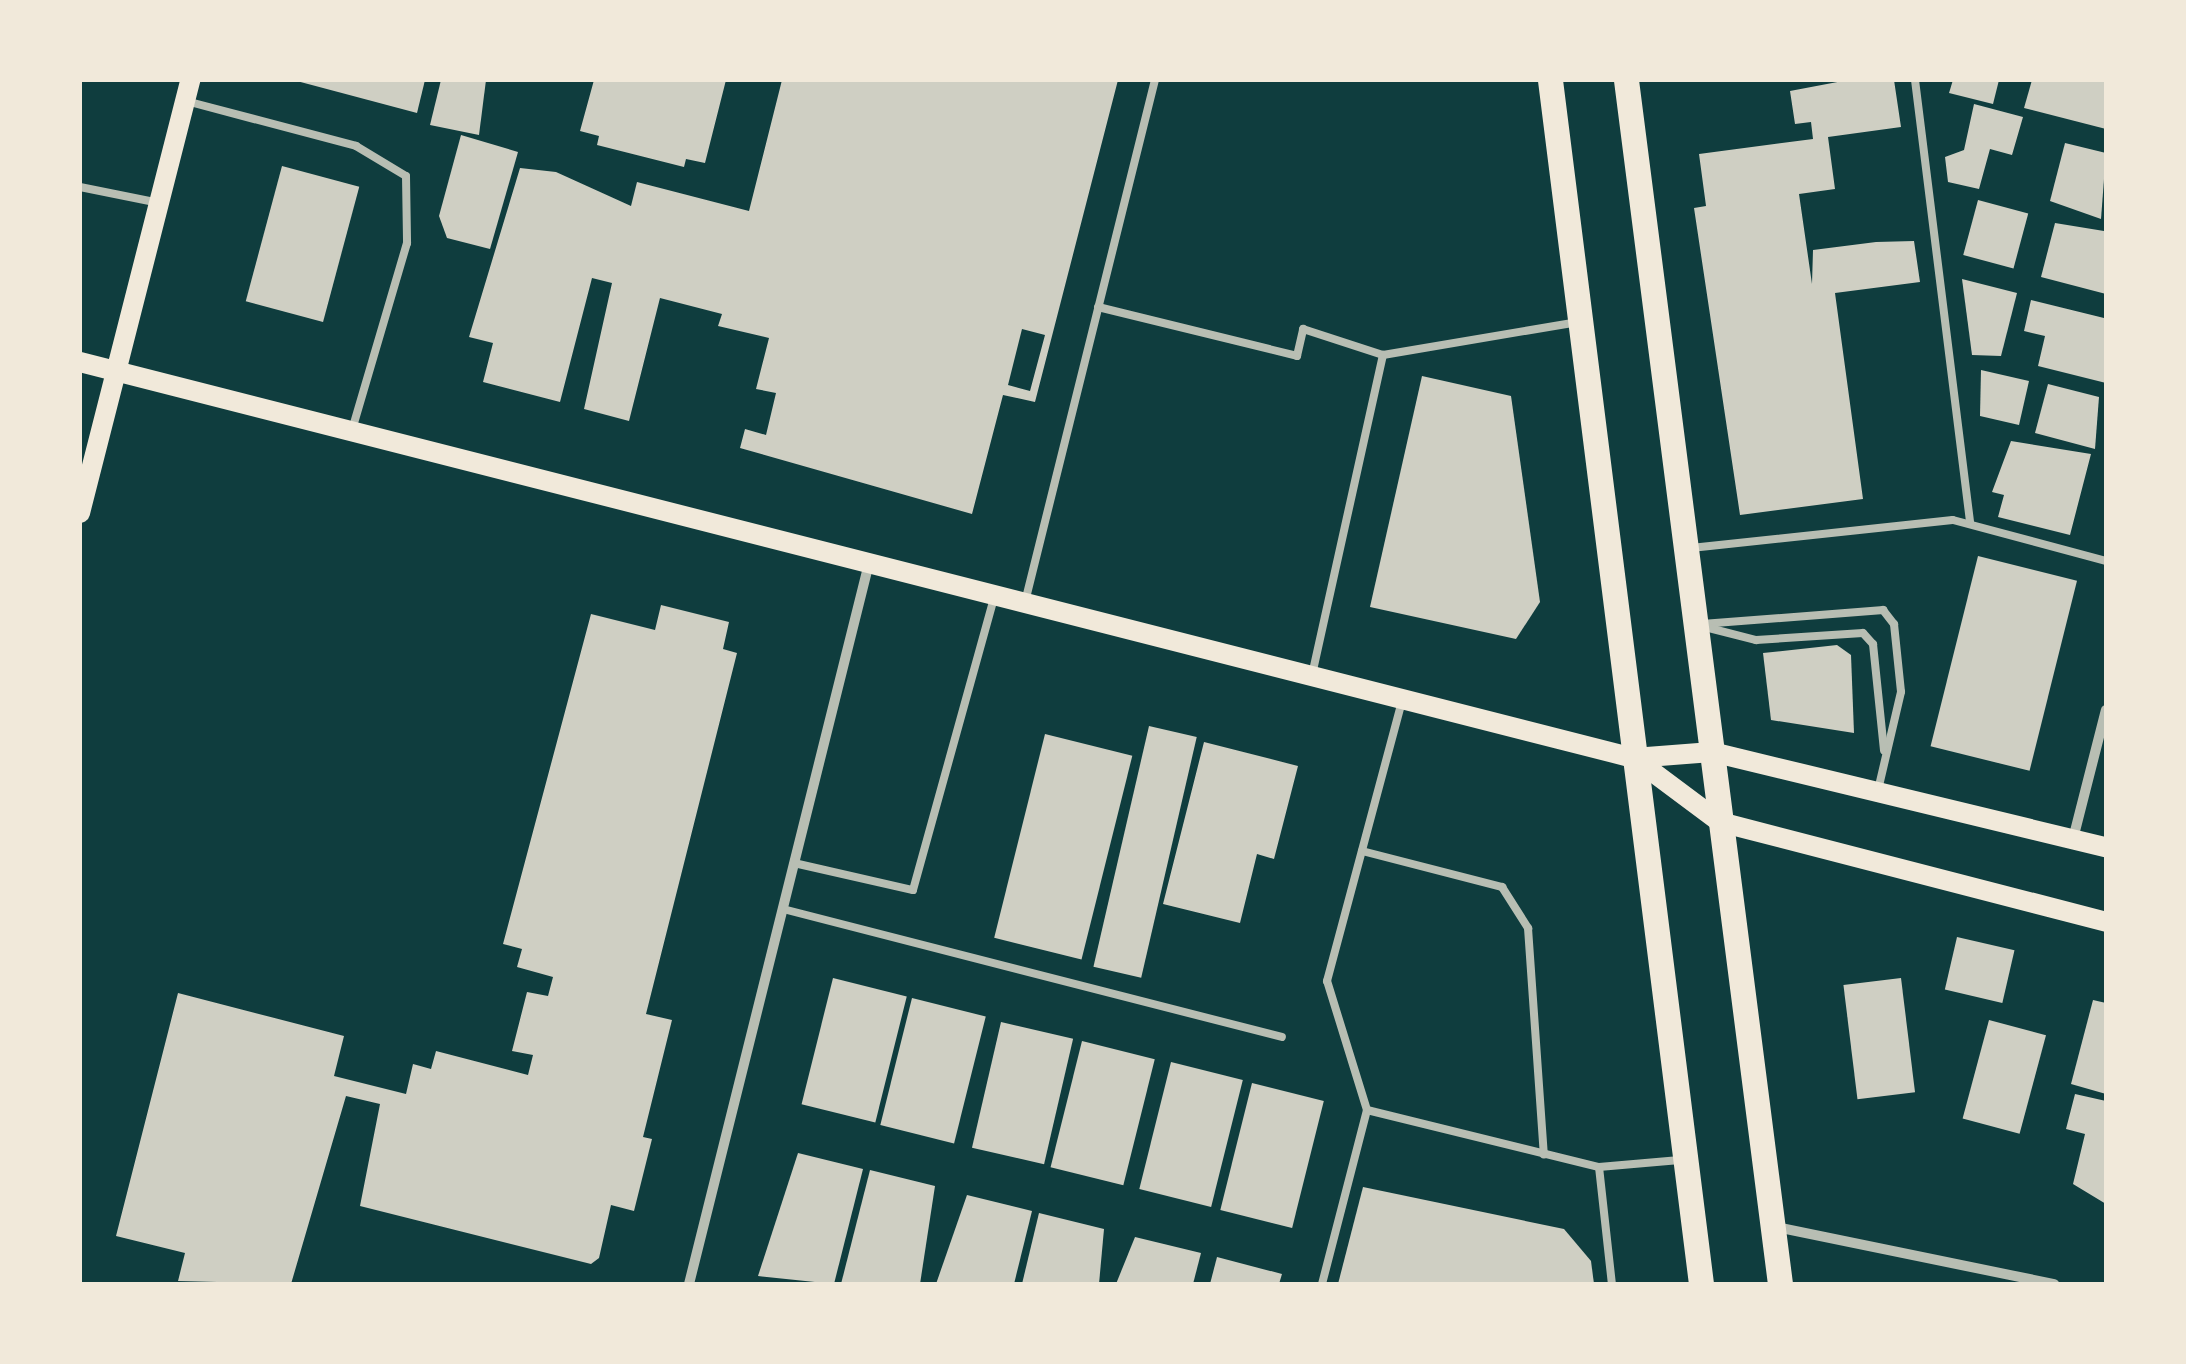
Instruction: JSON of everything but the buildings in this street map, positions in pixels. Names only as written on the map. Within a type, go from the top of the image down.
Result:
[{"type":"main road","points":[[1550,80],[1701,1284]]},
{"type":"main road","points":[[1626,80],[1780,1284]]},
{"type":"main road","points":[[80,513],[188,90]]},
{"type":"main road","points":[[80,362],[1634,758],[1712,752],[2106,848]]},
{"type":"main road","points":[[1634,758],[1720,822],[2106,922]]},
{"type":"street","points":[[689,1284],[869,563]]},
{"type":"street","points":[[2073,839],[2106,710]]},
{"type":"street","points":[[1773,1226],[2054,1284]]},
{"type":"lane","points":[[1025,603],[1155,80]]},
{"type":"lane","points":[[1915,80],[1970,524]]},
{"type":"lane","points":[[188,90],[356,146],[406,176],[407,243],[352,430]]},
{"type":"lane","points":[[80,187],[158,204]]},
{"type":"lane","points":[[1098,308],[1297,356],[1303,329],[1383,355],[1582,321]]},
{"type":"lane","points":[[1312,674],[1383,355]]},
{"type":"lane","points":[[1687,548],[1970,524],[2106,561]]},
{"type":"lane","points":[[794,863],[914,890],[995,595]]},
{"type":"lane","points":[[1696,625],[1884,610],[1894,624],[1900,692],[1878,790]]},
{"type":"lane","points":[[1696,625],[1756,640],[1863,633],[1873,644],[1885,760]]},
{"type":"lane","points":[[1322,1284],[1366,1110],[1327,981],[1403,698]]},
{"type":"lane","points":[[1362,851],[1502,888],[1528,928],[1544,1154]]},
{"type":"lane","points":[[783,909],[1282,1037]]},
{"type":"lane","points":[[1366,1110],[1600,1166],[1685,1160]]},
{"type":"lane","points":[[1600,1166],[1612,1284]]}]
